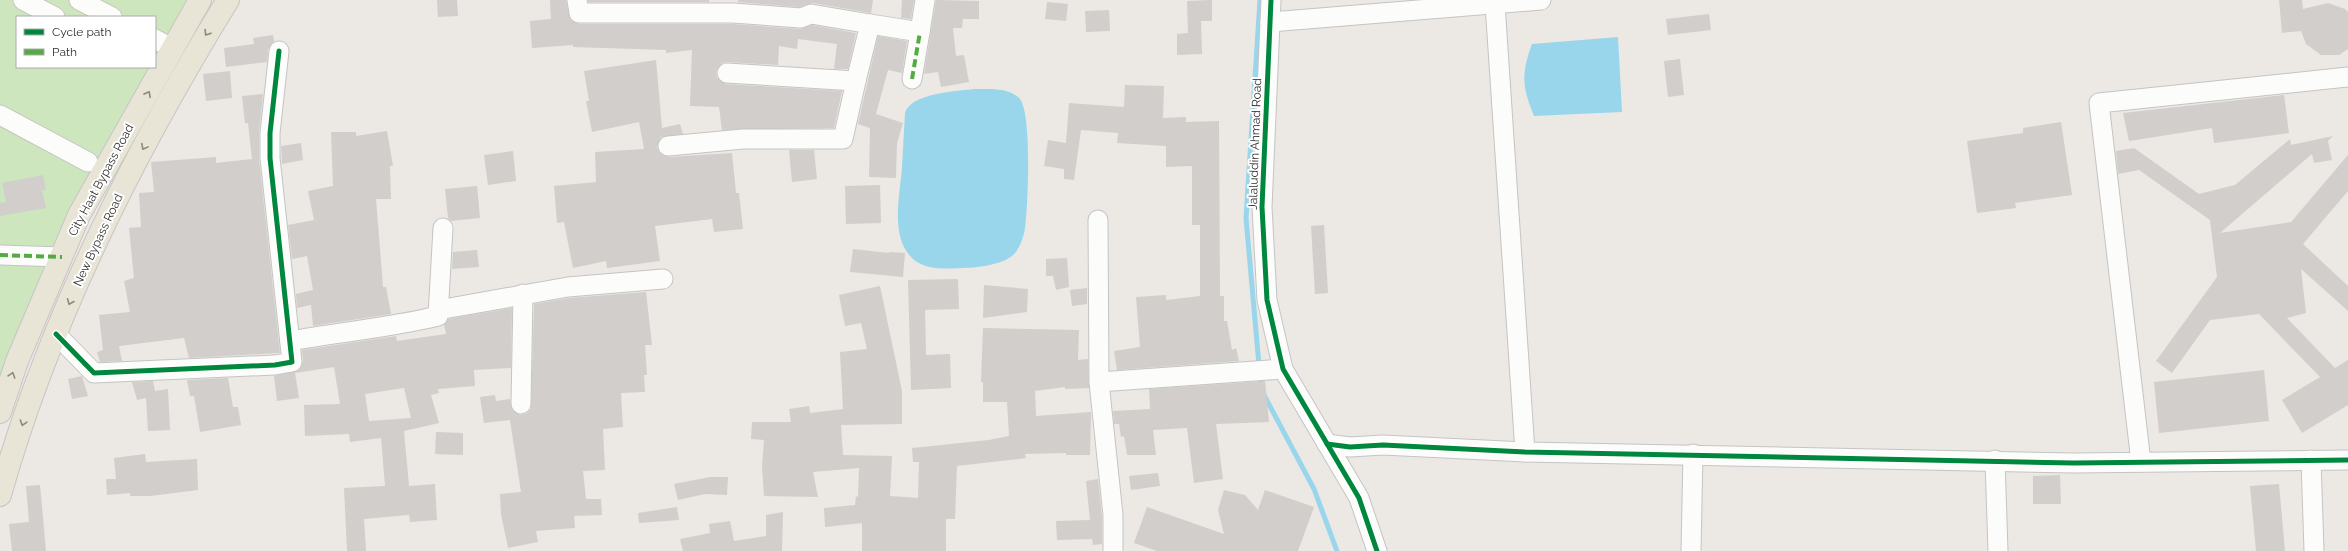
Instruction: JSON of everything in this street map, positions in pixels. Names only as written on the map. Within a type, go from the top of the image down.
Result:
[{"type":"main road","name":"City Haat Bypass Road","points":[[156,65],[164,44],[200,0]]},
{"type":"main road","name":"New Bypass Road","points":[[0,495],[41,370],[102,226],[183,72],[228,0]]},
{"type":"main road","name":"City Haat Bypass Road","points":[[0,412],[16,361],[80,215],[154,70]]},
{"type":"street","points":[[23,0],[53,16]]},
{"type":"street","points":[[577,0],[579,13],[732,14],[801,18],[811,14],[920,32]]},
{"type":"street","points":[[912,79],[925,0]]},
{"type":"street","name":"Jalaluddin Ahmad Road","points":[[1271,0],[1262,207],[1267,300],[1283,369],[1358,498],[1377,551]]},
{"type":"street","points":[[1270,22],[1541,0]]},
{"type":"street","points":[[85,1],[110,16]]},
{"type":"street","points":[[1495,4],[1525,452]]},
{"type":"street","points":[[668,146],[743,139],[843,138],[870,24]]},
{"type":"street","points":[[56,334],[94,373],[275,365],[292,362],[270,158],[270,133],[279,51]]},
{"type":"street","points":[[727,73],[856,81]]},
{"type":"street","points":[[2141,462],[2099,103],[2348,77]]},
{"type":"street","points":[[0,115],[88,162]]},
{"type":"street","points":[[0,130],[36,134]]},
{"type":"street","points":[[1098,220],[1099,382],[1113,515],[1113,551]]},
{"type":"street","points":[[290,341],[336,332],[396,326],[438,316],[443,228]]},
{"type":"street","points":[[0,255],[62,257]]},
{"type":"street","points":[[438,310],[568,287],[663,279]]},
{"type":"street","points":[[521,404],[523,294]]},
{"type":"street","points":[[1099,382],[1283,369]]},
{"type":"street","points":[[1327,444],[1350,447],[1383,445],[1525,452],[1995,460],[2074,463],[2348,460]]},
{"type":"street","points":[[1691,551],[1693,454]]},
{"type":"street","points":[[1995,460],[1998,551]]},
{"type":"street","points":[[2311,460],[2314,551]]},
{"type":"green space","points":[[0,0],[196,0],[75,224],[0,422]]},
{"type":"water","points":[[1618,37],[1622,112],[1534,116],[1527,97],[1524,80],[1528,55],[1532,44]]},
{"type":"water","points":[[992,89],[1011,92],[1020,99],[1024,108],[1028,141],[1028,161],[1024,234],[1015,253],[997,263],[967,268],[943,269],[925,266],[914,260],[906,251],[901,240],[899,229],[898,203],[905,113],[909,106],[925,97],[946,92]]},
{"type":"building","points":[[437,0],[457,0],[458,16],[438,17]]},
{"type":"building","points":[[550,0],[566,0],[570,19],[579,24],[733,24],[800,29],[812,25],[856,33],[848,69],[834,69],[837,44],[798,39],[797,49],[779,46],[778,65],[727,62],[722,63],[716,72],[717,78],[726,84],[842,91],[834,128],[722,130],[719,107],[690,106],[692,50],[666,53],[666,50],[573,47],[573,45],[532,48],[530,21],[551,19]]},
{"type":"building","points":[[588,0],[709,0],[709,2],[588,2]]},
{"type":"building","points":[[738,0],[873,0],[871,13],[813,3],[799,7],[738,2]]},
{"type":"building","points":[[902,0],[914,0],[911,19],[901,18]]},
{"type":"building","points":[[936,0],[979,1],[979,19],[963,19],[962,28],[953,28],[956,56],[964,55],[969,82],[941,87],[938,72],[924,74]]},
{"type":"building","points":[[1212,0],[1212,21],[1201,21],[1202,54],[1177,55],[1177,34],[1188,33],[1187,1]]},
{"type":"building","points":[[2279,0],[2302,0],[2303,9],[2328,3],[2345,9],[2348,12],[2348,49],[2339,55],[2321,55],[2306,44],[2301,31],[2282,33]]},
{"type":"building","points":[[1047,2],[1068,4],[1066,21],[1045,19]]},
{"type":"building","points":[[1109,10],[1110,31],[1086,32],[1085,11]]},
{"type":"building","points":[[1709,14],[1711,30],[1668,35],[1666,19]]},
{"type":"building","points":[[273,35],[274,41],[268,49],[267,62],[226,67],[224,48],[254,44],[253,38]]},
{"type":"building","points":[[878,36],[907,41],[902,73],[888,70],[876,114],[903,123],[897,143],[896,178],[869,177],[870,128],[858,124]]},
{"type":"building","points":[[1680,59],[1684,95],[1668,97],[1664,61]]},
{"type":"building","points":[[656,60],[662,128],[680,124],[683,134],[661,137],[657,147],[659,152],[669,157],[732,153],[736,193],[739,193],[743,229],[714,232],[712,219],[655,226],[660,261],[607,268],[606,261],[573,268],[564,222],[557,223],[554,186],[596,182],[595,152],[644,149],[639,122],[592,132],[586,101],[589,101],[584,71]]},
{"type":"building","points":[[230,71],[232,98],[206,101],[203,74]]},
{"type":"building","points":[[1125,85],[1164,86],[1163,118],[1186,117],[1186,122],[1219,121],[1220,296],[1224,296],[1224,321],[1227,321],[1232,350],[1236,348],[1239,361],[1117,370],[1114,351],[1140,347],[1136,297],[1166,295],[1166,300],[1200,296],[1200,225],[1192,225],[1192,166],[1166,167],[1166,146],[1117,143],[1118,133],[1081,130],[1074,180],[1064,179],[1064,169],[1044,166],[1048,140],[1066,143],[1069,103],[1124,107]]},
{"type":"building","points":[[263,94],[259,132],[259,159],[280,353],[189,358],[184,338],[119,346],[122,361],[100,362],[97,352],[103,350],[99,315],[130,312],[124,281],[134,278],[129,228],[141,227],[139,193],[154,192],[151,162],[216,157],[216,163],[252,159],[248,123],[245,123],[242,96]]},
{"type":"building","points":[[2284,95],[2289,133],[2214,143],[2212,128],[2129,141],[2123,113]]},
{"type":"building","points":[[2061,122],[2072,195],[2015,203],[2016,208],[1977,213],[1967,141],[2023,133],[2023,128]]},
{"type":"building","points":[[387,131],[393,166],[390,166],[391,199],[376,199],[383,287],[386,287],[391,314],[313,326],[311,305],[297,308],[296,294],[313,290],[307,256],[292,259],[288,225],[314,220],[308,191],[333,186],[331,132],[356,132],[356,136]]},
{"type":"building","points":[[2333,136],[2328,141],[2332,160],[2314,163],[2312,154],[2220,233],[2291,222],[2348,155],[2348,191],[2303,244],[2348,286],[2348,311],[2301,269],[2306,313],[2287,318],[2335,368],[2348,360],[2348,405],[2302,433],[2282,400],[2320,377],[2259,314],[2210,320],[2172,373],[2156,361],[2217,277],[2210,220],[2139,170],[2118,174],[2116,151],[2134,148],[2199,194],[2235,185],[2290,139],[2291,145]]},
{"type":"building","points":[[301,143],[303,160],[282,164],[281,146]]},
{"type":"building","points":[[789,150],[814,150],[817,179],[792,182]]},
{"type":"building","points":[[513,151],[516,181],[488,185],[484,155]]},
{"type":"building","points":[[43,175],[46,190],[42,190],[46,208],[0,216],[0,203],[6,202],[2,183]]},
{"type":"building","points":[[880,185],[881,223],[846,224],[845,186]]},
{"type":"building","points":[[477,186],[480,218],[451,221],[448,218],[445,189]]},
{"type":"building","points":[[1324,225],[1328,293],[1315,294],[1311,226]]},
{"type":"building","points":[[853,249],[889,253],[905,253],[903,277],[850,272]]},
{"type":"building","points":[[477,250],[479,267],[452,269],[453,252]]},
{"type":"building","points":[[1067,258],[1069,287],[1056,290],[1053,276],[1046,276],[1046,259]]},
{"type":"building","points":[[958,279],[959,309],[925,310],[926,355],[950,354],[951,388],[911,390],[908,280]]},
{"type":"building","points":[[984,285],[1028,289],[1027,312],[983,318]]},
{"type":"building","points":[[880,286],[902,391],[902,424],[841,425],[843,455],[892,456],[890,496],[918,498],[919,462],[913,462],[912,448],[989,440],[1009,436],[1007,402],[983,402],[983,382],[981,382],[983,328],[1079,330],[1078,360],[1088,359],[1089,388],[1065,389],[1065,387],[1035,391],[1036,416],[1091,412],[1090,455],[1066,455],[1066,453],[1025,454],[1026,458],[957,466],[955,519],[946,519],[946,551],[862,551],[862,523],[825,527],[824,508],[855,505],[856,496],[858,497],[859,468],[813,472],[818,497],[764,496],[762,466],[764,440],[751,439],[752,422],[791,422],[789,409],[809,406],[810,413],[843,409],[840,352],[867,349],[861,323],[845,326],[839,295]]},
{"type":"building","points":[[1087,288],[1087,304],[1072,306],[1070,290]]},
{"type":"building","points":[[646,292],[652,345],[645,345],[647,375],[644,375],[645,392],[621,393],[623,427],[603,429],[605,470],[583,471],[586,499],[601,499],[602,515],[574,516],[575,528],[536,531],[538,542],[508,548],[501,514],[500,494],[521,492],[510,420],[484,423],[480,397],[495,395],[496,401],[510,399],[512,410],[520,415],[526,414],[531,409],[534,304],[569,298]]},
{"type":"building","points":[[512,308],[511,368],[474,370],[475,386],[438,389],[439,393],[431,395],[439,423],[404,431],[409,486],[435,484],[437,520],[410,522],[409,515],[364,519],[366,551],[347,551],[344,488],[385,486],[381,438],[350,442],[349,434],[305,436],[304,405],[340,404],[334,367],[295,373],[299,398],[277,401],[274,376],[299,370],[303,361],[302,350],[396,336],[397,341],[446,334],[444,324],[448,319]],"holes":[[[404,388],[411,418],[369,421],[365,394]]]},
{"type":"building","points":[[2264,370],[2269,421],[2159,433],[2154,382]]},
{"type":"building","points":[[82,376],[88,396],[72,399],[68,379]]},
{"type":"building","points":[[228,378],[233,407],[238,407],[241,425],[200,432],[194,396],[190,396],[187,380]]},
{"type":"building","points":[[153,381],[155,391],[168,389],[170,430],[148,431],[146,398],[137,400],[132,382]]},
{"type":"building","points":[[1265,381],[1269,422],[1216,424],[1223,479],[1194,483],[1187,428],[1153,430],[1156,455],[1127,455],[1124,436],[1121,437],[1119,424],[1114,424],[1113,411],[1150,409],[1149,389]]},
{"type":"building","points":[[436,432],[463,433],[463,455],[435,454]]},
{"type":"building","points":[[145,454],[146,462],[197,459],[198,490],[150,496],[130,496],[130,493],[107,495],[106,479],[116,479],[114,458]]},
{"type":"building","points":[[1158,473],[1160,486],[1131,490],[1129,476]]},
{"type":"building","points":[[2060,475],[2061,504],[2033,504],[2033,476]]},
{"type":"building","points":[[710,477],[728,477],[727,495],[705,494],[678,500],[674,484]]},
{"type":"building","points":[[1098,479],[1102,516],[1102,544],[1093,545],[1092,539],[1057,540],[1056,521],[1090,520],[1086,481]]},
{"type":"building","points":[[2279,484],[2285,551],[2256,551],[2250,486]]},
{"type":"building","points":[[40,485],[46,551],[12,551],[9,524],[29,522],[26,486]]},
{"type":"building","points":[[1224,490],[1245,495],[1258,510],[1265,490],[1314,507],[1298,551],[1157,551],[1134,543],[1147,507],[1224,534],[1218,510]]},
{"type":"building","points":[[677,507],[679,520],[639,523],[638,513]]},
{"type":"building","points":[[783,512],[782,551],[683,551],[680,539],[710,533],[709,524],[730,521],[734,541],[766,536],[766,515]]},
{"type":"waterway","points":[[1260,0],[1246,218],[1261,388]]},
{"type":"waterway","points":[[1264,395],[1314,489],[1337,551]]},
{"type":"marked path","points":[[912,79],[920,32]]},
{"type":"marked path","points":[[0,255],[62,257]]},
{"type":"cycle path","points":[[1271,0],[1262,207],[1267,300],[1283,369],[1359,498],[1377,551]]},
{"type":"cycle path","points":[[56,334],[94,373],[275,365],[292,362],[270,158],[270,133],[279,51]]},
{"type":"cycle path","points":[[1327,444],[1350,447],[1383,445],[1525,452],[2074,463],[2348,460]]}]
